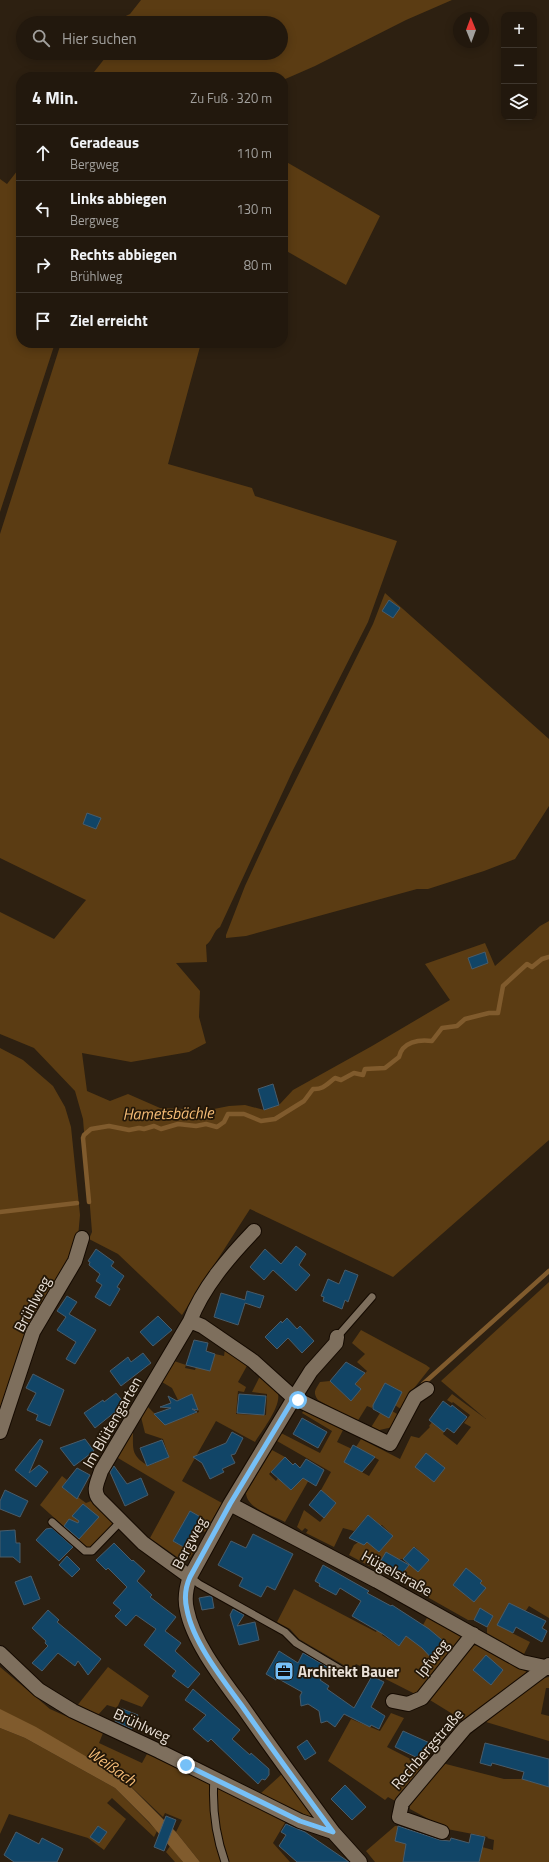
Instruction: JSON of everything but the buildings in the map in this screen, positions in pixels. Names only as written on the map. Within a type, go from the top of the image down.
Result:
[{"type":"street","name":"Im Blütengarten","points":[[190,1577],[143,1542],[95,1494],[95,1490],[99,1477],[190,1321],[194,1311],[215,1277],[227,1261],[254,1231]]},
{"type":"street","name":"Brühlweg","points":[[0,1432],[34,1332],[75,1261],[82,1238]]},
{"type":"street","points":[[190,1321],[202,1326],[253,1361],[294,1398],[390,1444],[421,1393]]},
{"type":"street","name":"Bergweg","points":[[333,1832],[213,1664],[202,1645],[187,1611],[185,1598],[186,1587],[190,1577],[230,1504],[311,1371],[336,1343],[337,1337]]},
{"type":"street","name":"Hügelstraße","points":[[230,1504],[377,1581],[522,1662],[548,1666]]},
{"type":"street","name":"Ipfweg","points":[[393,1701],[408,1704],[422,1698],[473,1634]]},
{"type":"street","name":"Brühlweg","points":[[0,1653],[39,1690],[73,1711],[127,1740],[214,1778],[300,1821],[333,1832],[360,1862]]},
{"type":"street","name":"Rechbergstraße","points":[[442,1832],[399,1817],[402,1803],[470,1724],[548,1666]]},
{"type":"lane","name":"Bergweg","points":[[337,1337],[372,1297]]},
{"type":"lane","points":[[52,1522],[85,1551],[92,1550],[121,1521]]},
{"type":"lane","points":[[190,1577],[199,1584],[285,1632],[296,1643],[343,1671]]},
{"type":"lane","points":[[214,1778],[212,1800],[215,1827],[225,1862]]},
{"type":"shaded area","points":[[141,0],[452,0],[406,20],[315,66],[288,78],[288,72],[94,72],[103,60],[288,60],[288,16],[126,16],[130,14]]},
{"type":"shaded area","points":[[288,163],[380,216],[346,285],[288,252]]},
{"type":"shaded area","points":[[16,172],[16,348],[53,348],[0,512],[0,179],[7,184]]},
{"type":"shaded area","points":[[59,348],[200,348],[168,464],[252,488],[255,496],[397,541],[368,622],[293,770],[220,927],[206,945],[207,962],[176,963],[200,991],[199,1017],[206,1043],[189,1052],[131,1062],[82,1053],[87,1091],[110,1101],[128,1094],[160,1108],[209,1110],[229,1106],[245,1105],[264,1110],[279,1105],[293,1090],[450,1000],[425,964],[485,943],[495,966],[540,926],[549,921],[549,1140],[393,1277],[250,1209],[182,1315],[118,1254],[89,1239],[92,1232],[83,1119],[75,1091],[34,1048],[0,1034],[0,912],[54,939],[86,900],[0,858],[0,534]]},
{"type":"shaded area","points":[[385,593],[549,739],[549,806],[515,859],[484,871],[428,889],[417,889],[246,936],[226,938],[245,886],[269,834],[373,624]]},
{"type":"shaded area","points":[[0,1048],[23,1060],[53,1086],[65,1107],[71,1127],[80,1215],[78,1237],[0,1422]]},
{"type":"shaded area","points":[[549,1282],[549,1618],[529,1606],[525,1612],[509,1603],[499,1622],[513,1630],[512,1633],[530,1642],[524,1654],[487,1633],[487,1627],[493,1616],[480,1609],[474,1620],[468,1620],[399,1581],[409,1564],[418,1572],[429,1560],[415,1547],[403,1559],[398,1559],[386,1552],[380,1562],[376,1562],[373,1568],[349,1555],[354,1545],[363,1539],[364,1545],[367,1542],[379,1552],[393,1536],[382,1525],[368,1515],[354,1531],[343,1528],[334,1547],[306,1533],[308,1530],[305,1528],[302,1531],[297,1527],[304,1510],[320,1522],[336,1503],[321,1490],[331,1472],[277,1441],[281,1433],[320,1453],[332,1431],[302,1413],[305,1408],[343,1430],[337,1442],[352,1449],[344,1462],[369,1476],[379,1460],[356,1447],[361,1439],[400,1459],[411,1436],[419,1438],[430,1427],[429,1426],[432,1422],[444,1432],[443,1434],[457,1445],[471,1427],[464,1423],[470,1415],[453,1402],[452,1403],[447,1400],[452,1394],[486,1419],[441,1381]]},
{"type":"shaded area","points":[[361,1330],[430,1368],[411,1392],[402,1410],[395,1405],[402,1392],[385,1383],[372,1408],[367,1406],[357,1422],[318,1400],[315,1393],[320,1382],[330,1381],[351,1401],[355,1384],[367,1371],[357,1362],[365,1354],[352,1343]]},
{"type":"shaded area","points":[[225,1349],[248,1364],[238,1382],[246,1387],[244,1392],[238,1391],[236,1414],[266,1415],[267,1394],[252,1392],[261,1374],[277,1391],[278,1402],[267,1424],[255,1442],[216,1421],[182,1481],[222,1503],[205,1532],[199,1528],[204,1519],[190,1511],[173,1541],[193,1553],[189,1559],[180,1559],[150,1538],[175,1492],[118,1458],[133,1432],[134,1452],[138,1459],[142,1462],[148,1466],[169,1457],[163,1439],[145,1433],[141,1417],[148,1407],[165,1424],[199,1412],[192,1395],[178,1400],[172,1388],[162,1382],[174,1361],[186,1365],[185,1368],[195,1370],[196,1367],[210,1371],[215,1354],[224,1356]]},
{"type":"shaded area","points":[[392,1411],[399,1415],[393,1427],[375,1431],[370,1429],[380,1413],[388,1417]]},
{"type":"shaded area","points":[[272,1450],[285,1457],[269,1474],[276,1481],[278,1478],[291,1490],[306,1474],[310,1478],[285,1522],[261,1511],[247,1499],[246,1493]]},
{"type":"shaded area","points":[[62,1476],[67,1480],[62,1487],[73,1496],[75,1495],[86,1503],[91,1501],[113,1522],[112,1526],[89,1549],[40,1505]]},
{"type":"shaded area","points":[[294,1589],[376,1632],[384,1619],[391,1622],[382,1635],[399,1646],[416,1621],[423,1625],[428,1616],[461,1633],[462,1643],[419,1696],[356,1664],[352,1670],[299,1639],[290,1629],[277,1622]]},
{"type":"shaded area","points":[[482,1645],[530,1674],[464,1721],[425,1697],[467,1646]]},
{"type":"shaded area","points":[[0,1667],[50,1709],[103,1733],[99,1743],[142,1763],[147,1754],[248,1801],[286,1821],[273,1843],[290,1862],[200,1862],[176,1832],[182,1820],[165,1813],[163,1817],[121,1777],[0,1710]]},
{"type":"shaded area","points":[[108,1667],[149,1696],[142,1707],[121,1699],[117,1708],[107,1705],[97,1716],[76,1707]]},
{"type":"shaded area","points":[[549,1677],[549,1688],[546,1688],[541,1714],[549,1716],[549,1741],[486,1722],[486,1719],[539,1679]]},
{"type":"shaded area","points":[[0,1709],[36,1727],[121,1777],[176,1832],[200,1862],[183,1862],[149,1822],[115,1788],[25,1738],[0,1728]]},
{"type":"shaded area","points":[[391,1713],[404,1718],[387,1747],[426,1767],[397,1802],[388,1797],[385,1800],[328,1761],[351,1719],[380,1731]]},
{"type":"shaded area","points":[[0,1728],[25,1738],[115,1788],[157,1831],[154,1837],[112,1798],[107,1803],[126,1819],[104,1850],[88,1838],[9,1814],[0,1834]]},
{"type":"shaded area","points":[[442,1763],[504,1779],[522,1779],[549,1787],[549,1862],[479,1862],[482,1847],[493,1850],[494,1840],[487,1838],[488,1837],[447,1829],[410,1809],[409,1802]]},
{"type":"shaded area","points":[[282,1774],[313,1818],[311,1820],[260,1794]]},
{"type":"shaded area","points":[[395,1826],[398,1826],[395,1840],[406,1844],[403,1862],[375,1862],[366,1851]]},
{"type":"shaded area","points":[[170,1846],[183,1862],[175,1862],[166,1852]]},
{"type":"waterway","name":"Hametsbächle","points":[[89,1202],[83,1138],[84,1135],[91,1129],[109,1126],[129,1130],[139,1128],[144,1129],[154,1126],[161,1129],[178,1124],[196,1126],[206,1124],[217,1127],[224,1122],[228,1114],[244,1114],[261,1121],[275,1119],[304,1101],[313,1089],[323,1087],[335,1078],[341,1080],[354,1073],[363,1075],[365,1069],[385,1068],[399,1057],[407,1045],[417,1041],[432,1041],[442,1028],[457,1026],[465,1019],[489,1013],[498,1013],[503,986],[527,964],[532,967],[542,959],[549,957]]},
{"type":"waterway","name":"Hametsbächle","points":[[0,1212],[77,1203]]},
{"type":"waterway","points":[[423,1384],[549,1271]]},
{"type":"place","name":"Architekt Bauer","points":[[284,1671]]},
{"type":"route","points":[[186,1765],[300,1821],[333,1832],[213,1664],[192,1626],[187,1611],[185,1598],[186,1587],[190,1577],[230,1504],[294,1398],[298,1400]]},
{"type":"water label","name":"Weißach","points":[[112,1766]]}]
